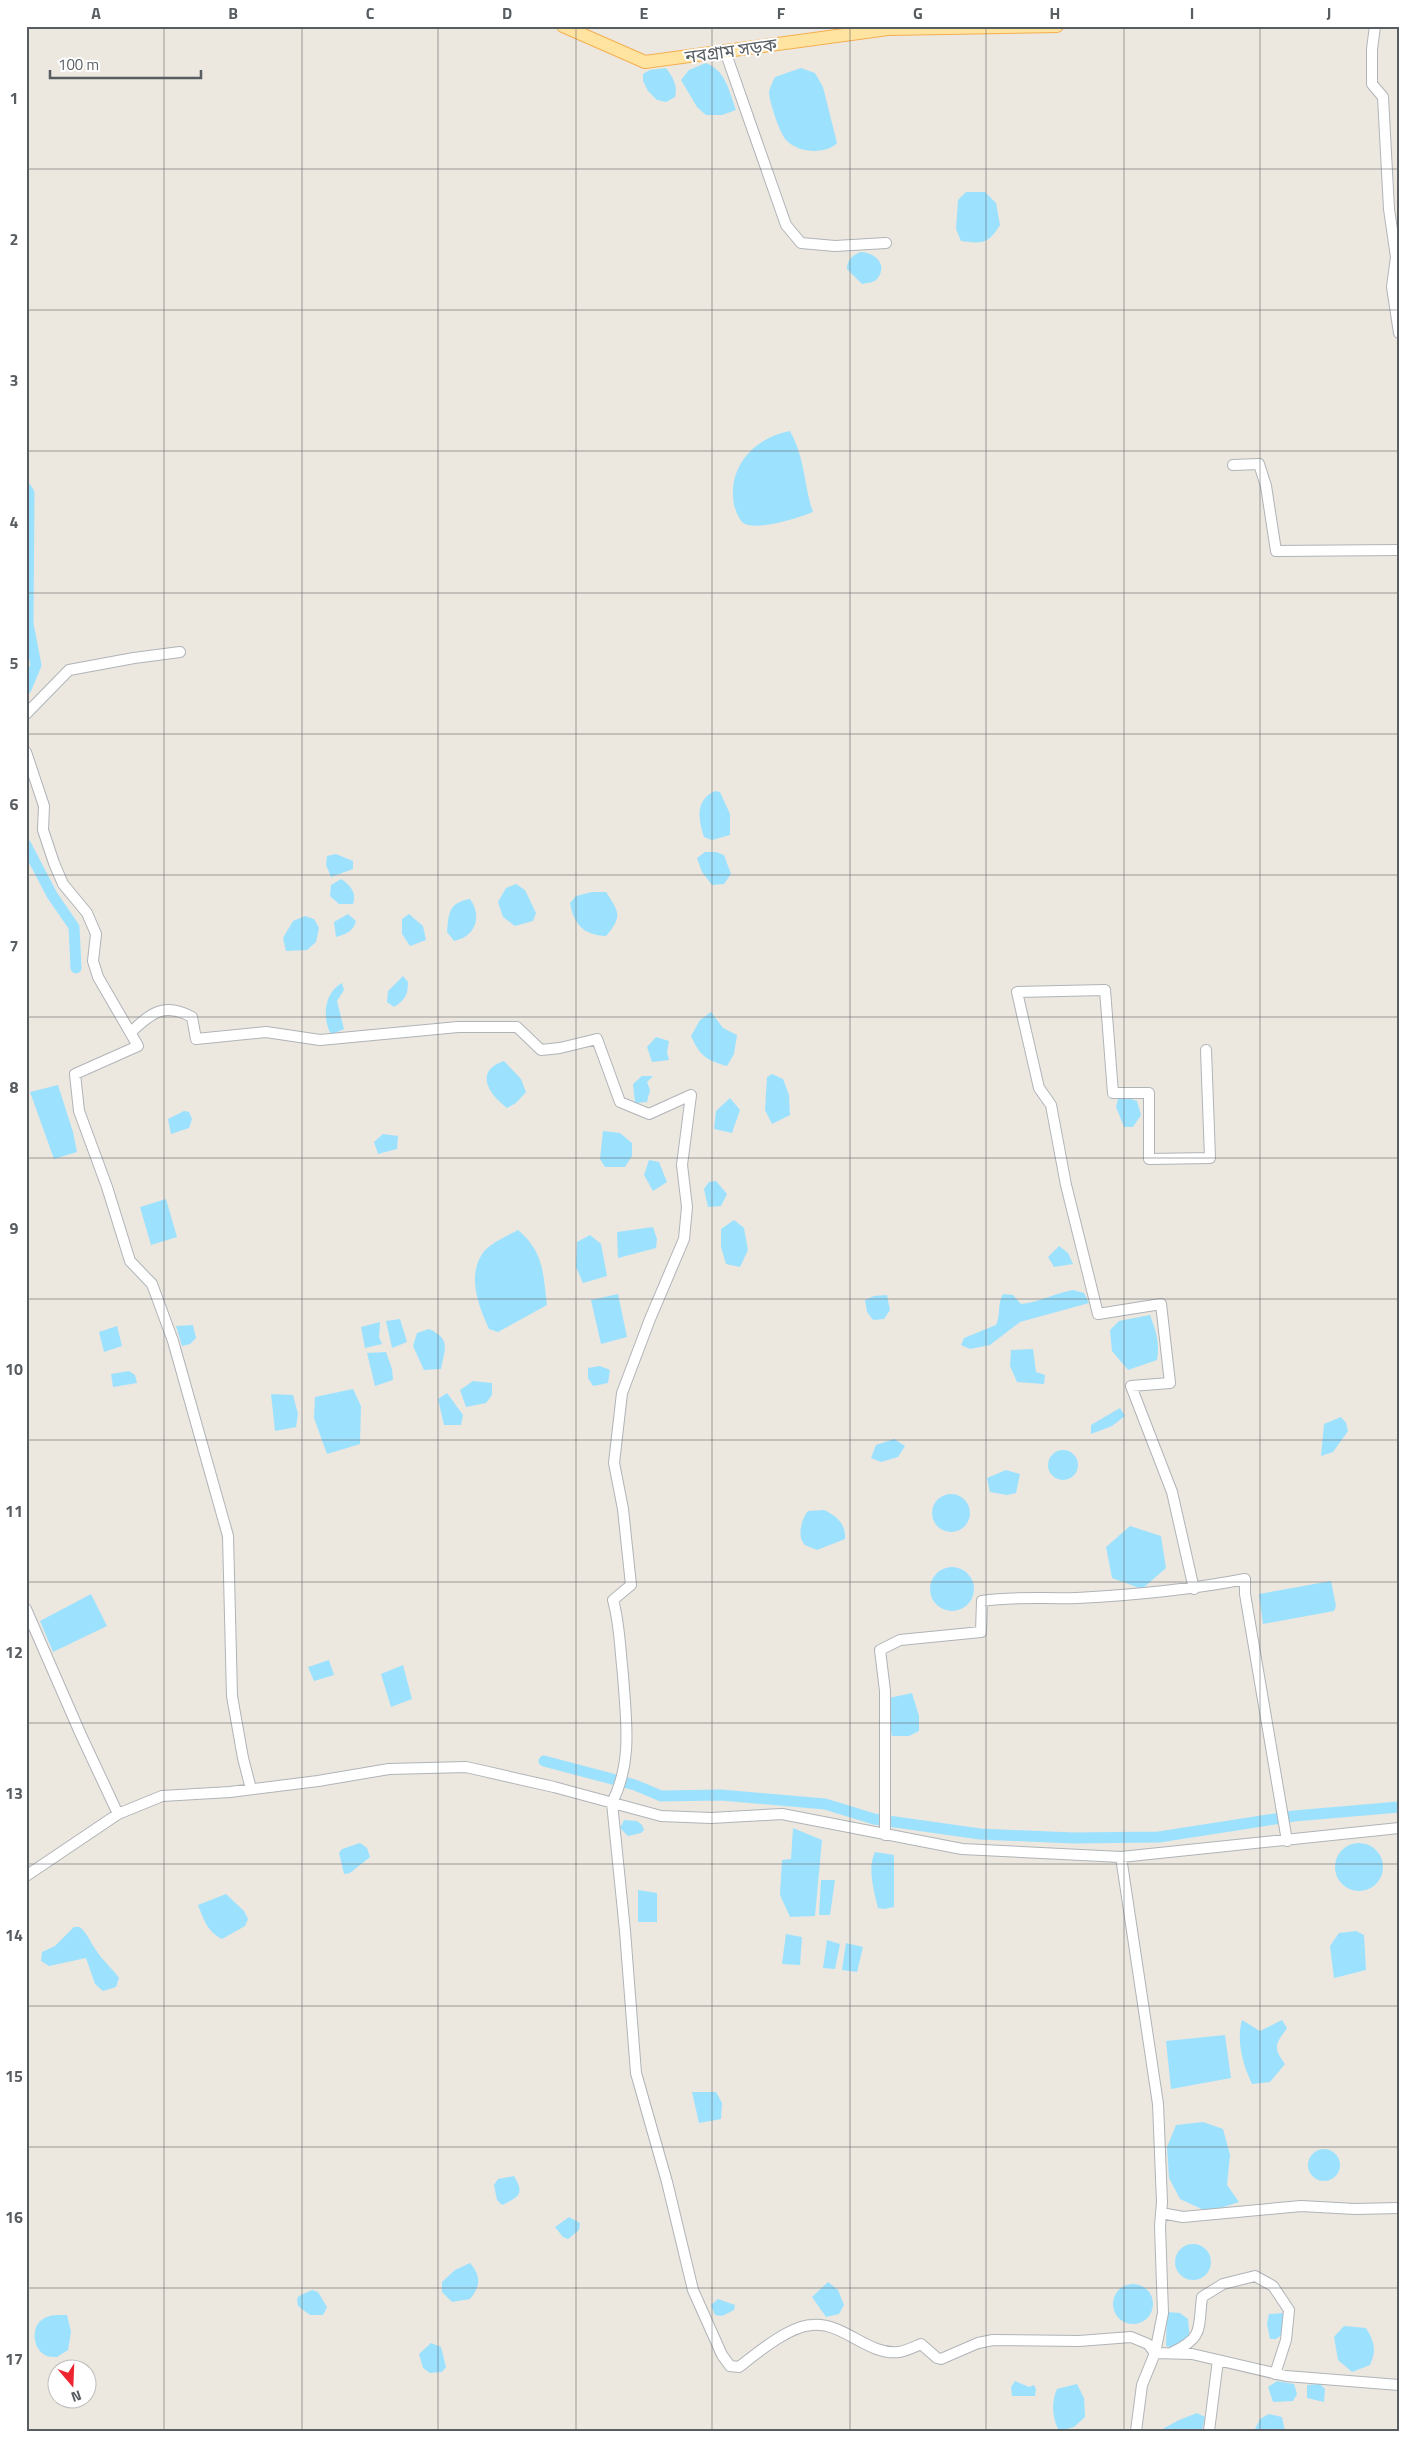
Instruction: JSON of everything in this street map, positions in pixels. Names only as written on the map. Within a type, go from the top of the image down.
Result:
[{"type":"main road","name":"নবগ্রাম সড়ক","points":[[563,26],[645,62],[888,29],[1057,26]]},
{"type":"street","points":[[1375,26],[1372,49],[1372,84],[1384,97],[1389,209],[1396,257],[1392,287],[1399,333]]},
{"type":"street","points":[[725,51],[786,225],[801,243],[835,246],[886,243]]},
{"type":"street","points":[[1234,465],[1259,464],[1266,486],[1276,552],[1399,550]]},
{"type":"street","points":[[26,714],[70,670],[180,652]]},
{"type":"street","points":[[27,756],[44,806],[43,830],[54,863],[63,884],[88,912],[96,934],[92,961],[98,976],[138,1046],[75,1074],[79,1111],[107,1187],[130,1261],[152,1284],[173,1341],[228,1536],[232,1696],[250,1787]]},
{"type":"street","points":[[1194,1589],[1172,1492],[1131,1386],[1170,1383],[1161,1304],[1098,1314],[1066,1185],[1051,1105],[1039,1088],[1017,992],[1104,990],[1113,1093],[1149,1093],[1149,1159],[1210,1158],[1206,1050]]},
{"type":"street","points":[[131,1032],[150,1014],[178,1009],[192,1017],[196,1039],[266,1032],[320,1040],[458,1027],[517,1027],[541,1050],[560,1048],[597,1039],[620,1102],[649,1114],[691,1095],[682,1165],[687,1207],[684,1239],[650,1319],[622,1393],[614,1463],[622,1509],[631,1585],[613,1600],[618,1620],[628,1720],[625,1768],[620,1787],[612,1803],[625,1931],[636,2073],[667,2182],[694,2290],[722,2354],[730,2366],[739,2367],[790,2331],[812,2325],[840,2330],[874,2348],[899,2352],[921,2344],[940,2359],[978,2343],[994,2340],[1079,2341],[1131,2337],[1148,2344],[1155,2353]]},
{"type":"street","points":[[885,1833],[885,1691],[880,1650],[900,1640],[981,1632],[982,1601],[1010,1597],[1072,1598],[1144,1595],[1194,1589],[1245,1579],[1245,1594],[1287,1841]]},
{"type":"street","points":[[26,1609],[118,1814]]},
{"type":"street","points":[[26,1876],[118,1814],[162,1796],[318,1781],[389,1769],[466,1767],[662,1816],[712,1818],[782,1814],[885,1833],[962,1850],[1121,1857],[1399,1828]]},
{"type":"street","points":[[1121,1857],[1158,2104],[1161,2213],[1163,2313],[1155,2353],[1142,2385],[1136,2431]]},
{"type":"street","points":[[1161,2213],[1183,2217],[1301,2206],[1355,2209],[1399,2208]]},
{"type":"street","points":[[1172,2352],[1189,2344],[1198,2335],[1202,2297],[1223,2284],[1255,2276],[1273,2286],[1290,2310],[1286,2340],[1275,2374]]},
{"type":"street","points":[[1155,2353],[1192,2354],[1275,2374],[1399,2385]]},
{"type":"street","points":[[1209,2431],[1218,2360]]},
{"type":"water","points":[[706,63],[718,71],[726,82],[736,110],[722,115],[706,115],[697,107],[681,80],[689,70]]},
{"type":"water","points":[[666,68],[673,78],[676,89],[675,97],[666,102],[657,100],[648,91],[643,81],[643,74],[650,70]]},
{"type":"water","points":[[801,68],[815,73],[823,87],[837,143],[832,147],[819,151],[797,148],[786,140],[778,125],[769,96],[775,77]]},
{"type":"water","points":[[966,192],[985,192],[996,203],[1000,225],[992,236],[984,241],[961,241],[956,229],[958,200]]},
{"type":"water","points":[[860,252],[870,254],[881,264],[880,274],[877,279],[870,283],[862,284],[847,269],[851,259]]},
{"type":"water","points":[[790,431],[802,462],[813,512],[789,520],[760,526],[745,524],[739,518],[734,505],[733,491],[739,467],[755,447],[765,440]]},
{"type":"water","points":[[715,791],[720,792],[730,814],[730,835],[712,840],[704,837],[700,823],[700,811],[704,799]]},
{"type":"water","points":[[705,852],[716,852],[724,855],[731,874],[724,884],[712,885],[702,872],[697,858]]},
{"type":"water","points":[[336,854],[353,861],[353,869],[331,877],[326,865],[327,856]]},
{"type":"water","points":[[341,879],[352,889],[354,896],[353,904],[339,904],[330,896],[331,885]]},
{"type":"water","points":[[516,884],[525,890],[536,913],[533,921],[515,926],[503,917],[498,902],[506,888]]},
{"type":"water","points":[[592,892],[606,892],[616,909],[617,919],[606,936],[586,931],[577,923],[572,911],[570,903],[576,896]]},
{"type":"water","points":[[470,899],[476,913],[475,925],[467,935],[454,941],[447,932],[449,914],[457,903]]},
{"type":"water","points":[[348,914],[356,921],[355,925],[349,932],[336,937],[334,922]]},
{"type":"water","points":[[409,914],[423,926],[426,940],[410,946],[402,934],[402,919]]},
{"type":"water","points":[[305,916],[314,919],[319,928],[316,942],[307,950],[286,951],[283,938],[293,921]]},
{"type":"water","points":[[403,976],[408,982],[406,994],[401,1002],[394,1007],[387,1002],[388,991]]},
{"type":"water","points":[[342,983],[344,990],[337,1001],[344,1029],[331,1035],[326,1021],[326,1006],[331,993]]},
{"type":"water","points":[[711,1012],[723,1028],[737,1035],[734,1054],[727,1066],[714,1062],[704,1056],[697,1048],[691,1036],[700,1020]]},
{"type":"water","points":[[656,1037],[669,1041],[667,1052],[669,1060],[652,1062],[647,1047]]},
{"type":"water","points":[[504,1061],[521,1079],[526,1092],[516,1103],[507,1108],[494,1096],[487,1083],[489,1071],[495,1065]]},
{"type":"water","points":[[772,1074],[783,1079],[789,1095],[790,1115],[772,1124],[765,1110],[767,1077]]},
{"type":"water","points":[[642,1076],[653,1076],[647,1082],[650,1090],[647,1102],[635,1103],[633,1084]]},
{"type":"water","points":[[58,1085],[73,1132],[77,1152],[54,1159],[30,1092]]},
{"type":"water","points":[[730,1098],[740,1110],[732,1133],[714,1129],[716,1111]]},
{"type":"water","points":[[1128,1098],[1137,1101],[1141,1115],[1133,1127],[1124,1127],[1116,1107],[1118,1099]]},
{"type":"water","points":[[184,1111],[189,1112],[192,1119],[189,1128],[171,1134],[168,1119]]},
{"type":"water","points":[[603,1131],[620,1133],[632,1143],[632,1156],[625,1167],[605,1167],[600,1159]]},
{"type":"water","points":[[383,1134],[398,1136],[397,1149],[378,1154],[374,1142]]},
{"type":"water","points":[[649,1160],[659,1162],[667,1182],[653,1191],[644,1175]]},
{"type":"water","points":[[716,1181],[727,1194],[721,1206],[708,1207],[704,1189],[709,1182]]},
{"type":"water","points":[[166,1199],[177,1237],[151,1245],[140,1207]]},
{"type":"water","points":[[734,1220],[744,1228],[748,1250],[740,1267],[726,1264],[721,1247],[721,1229]]},
{"type":"water","points":[[653,1227],[657,1239],[656,1248],[618,1258],[617,1232]]},
{"type":"water","points":[[518,1230],[527,1238],[538,1255],[543,1273],[547,1305],[498,1332],[489,1329],[478,1301],[475,1273],[485,1250],[498,1240]]},
{"type":"water","points":[[590,1235],[601,1244],[607,1276],[583,1283],[576,1267],[577,1242]]},
{"type":"water","points":[[1059,1246],[1068,1253],[1073,1264],[1054,1267],[1048,1257]]},
{"type":"water","points":[[1073,1290],[1084,1293],[1089,1303],[1020,1322],[990,1345],[970,1349],[961,1345],[964,1338],[996,1325],[1003,1294],[1013,1295],[1021,1304]]},
{"type":"water","points":[[618,1294],[627,1337],[601,1344],[591,1300]]},
{"type":"water","points":[[887,1295],[890,1310],[884,1319],[873,1320],[867,1312],[865,1300],[874,1296]]},
{"type":"water","points":[[1150,1315],[1157,1337],[1157,1360],[1128,1370],[1112,1351],[1110,1330],[1119,1321]]},
{"type":"water","points":[[400,1319],[407,1342],[392,1348],[386,1321]]},
{"type":"water","points":[[380,1322],[379,1337],[382,1344],[365,1348],[361,1327]]},
{"type":"water","points":[[193,1325],[196,1338],[190,1344],[182,1346],[176,1326]]},
{"type":"water","points":[[117,1326],[122,1346],[104,1352],[99,1332]]},
{"type":"water","points":[[429,1329],[444,1341],[445,1350],[441,1369],[424,1370],[413,1346],[417,1333]]},
{"type":"water","points":[[1033,1349],[1036,1372],[1045,1375],[1044,1384],[1017,1382],[1010,1366],[1011,1350]]},
{"type":"water","points":[[386,1352],[392,1369],[393,1380],[375,1386],[367,1353]]},
{"type":"water","points":[[600,1366],[610,1370],[608,1383],[593,1386],[588,1378],[588,1368]]},
{"type":"water","points":[[129,1371],[135,1375],[137,1383],[113,1387],[111,1374]]},
{"type":"water","points":[[473,1381],[492,1383],[492,1395],[486,1403],[466,1407],[460,1390]]},
{"type":"water","points":[[353,1389],[361,1406],[360,1444],[327,1454],[314,1418],[315,1397]]},
{"type":"water","points":[[447,1393],[463,1415],[461,1425],[444,1425],[438,1399]]},
{"type":"water","points":[[271,1394],[293,1395],[298,1414],[296,1427],[275,1431]]},
{"type":"water","points":[[1120,1408],[1125,1416],[1112,1426],[1091,1434],[1091,1425]]},
{"type":"water","points":[[1341,1417],[1346,1423],[1348,1431],[1333,1452],[1321,1456],[1324,1424]]},
{"type":"water","points":[[894,1439],[905,1446],[898,1457],[881,1462],[871,1458],[876,1445]]},
{"type":"water","points":[[1063,1450],[1073,1455],[1078,1465],[1073,1475],[1063,1480],[1053,1475],[1048,1465],[1053,1455]]},
{"type":"water","points":[[1006,1470],[1020,1474],[1016,1493],[1007,1495],[990,1492],[987,1478]]},
{"type":"water","points":[[951,1494],[965,1499],[970,1513],[965,1527],[951,1532],[937,1527],[932,1513],[937,1499]]},
{"type":"water","points":[[824,1510],[840,1521],[844,1529],[845,1539],[817,1550],[802,1542],[800,1533],[808,1511]]},
{"type":"water","points":[[1130,1526],[1161,1536],[1166,1568],[1142,1589],[1112,1578],[1106,1547]]},
{"type":"water","points":[[948,1567],[956,1567],[968,1573],[974,1589],[968,1605],[956,1611],[948,1611],[936,1605],[930,1593],[930,1585],[936,1573]]},
{"type":"water","points":[[1331,1581],[1336,1606],[1334,1611],[1263,1624],[1259,1594]]},
{"type":"water","points":[[91,1594],[107,1626],[53,1652],[40,1621]]},
{"type":"water","points":[[329,1660],[334,1675],[314,1681],[308,1667]]},
{"type":"water","points":[[403,1665],[412,1699],[391,1707],[381,1674]]},
{"type":"water","points":[[912,1693],[919,1716],[919,1731],[909,1736],[892,1736],[887,1712],[889,1698]]},
{"type":"water","points":[[624,1820],[637,1821],[644,1830],[641,1833],[628,1836],[620,1828]]},
{"type":"water","points":[[793,1828],[822,1840],[815,1916],[790,1917],[780,1895],[782,1860],[791,1859]]},
{"type":"water","points":[[360,1843],[367,1848],[370,1857],[350,1873],[344,1874],[339,1853],[342,1849]]},
{"type":"water","points":[[1359,1843],[1368,1845],[1376,1850],[1381,1858],[1383,1867],[1381,1876],[1376,1884],[1368,1889],[1359,1891],[1350,1889],[1342,1884],[1337,1876],[1335,1867],[1337,1858],[1342,1850],[1350,1845]]},
{"type":"water","points":[[875,1852],[894,1855],[894,1907],[878,1908],[871,1872]]},
{"type":"water","points":[[821,1880],[835,1880],[830,1915],[819,1915]]},
{"type":"water","points":[[638,1890],[657,1893],[657,1922],[638,1922]]},
{"type":"water","points":[[226,1894],[244,1911],[248,1919],[245,1926],[222,1939],[209,1929],[198,1905]]},
{"type":"water","points":[[74,1927],[80,1927],[83,1930],[98,1954],[119,1978],[116,1987],[103,1991],[95,1984],[86,1958],[49,1966],[41,1961],[42,1952],[55,1946]]},
{"type":"water","points":[[1356,1931],[1364,1935],[1366,1970],[1334,1978],[1330,1946],[1339,1933]]},
{"type":"water","points":[[786,1934],[802,1937],[800,1965],[782,1964]]},
{"type":"water","points":[[827,1940],[840,1944],[835,1969],[823,1968]]},
{"type":"water","points":[[846,1943],[863,1947],[857,1972],[842,1970]]},
{"type":"water","points":[[1242,2020],[1260,2031],[1282,2020],[1287,2028],[1277,2046],[1277,2050],[1285,2064],[1270,2082],[1252,2084],[1241,2053],[1240,2028]]},
{"type":"water","points":[[1225,2035],[1231,2078],[1171,2089],[1166,2041]]},
{"type":"water","points":[[692,2092],[716,2092],[722,2103],[721,2119],[699,2123]]},
{"type":"water","points":[[1203,2122],[1223,2129],[1230,2155],[1227,2185],[1239,2202],[1208,2212],[1180,2199],[1169,2178],[1167,2147],[1176,2125]]},
{"type":"water","points":[[1324,2149],[1330,2150],[1335,2154],[1339,2159],[1339,2171],[1335,2176],[1330,2180],[1324,2181],[1318,2180],[1313,2176],[1309,2171],[1308,2165],[1309,2159],[1313,2154],[1318,2150]]},
{"type":"water","points":[[514,2176],[520,2191],[513,2200],[502,2205],[497,2200],[494,2185],[498,2179]]},
{"type":"water","points":[[569,2217],[580,2223],[579,2230],[568,2239],[563,2237],[555,2227]]},
{"type":"water","points":[[1193,2244],[1205,2250],[1211,2262],[1205,2274],[1193,2280],[1181,2274],[1175,2262],[1181,2250]]},
{"type":"water","points":[[470,2263],[478,2277],[476,2290],[470,2299],[452,2302],[442,2292],[442,2282],[455,2270]]},
{"type":"water","points":[[828,2282],[838,2290],[844,2305],[839,2314],[826,2317],[812,2297]]},
{"type":"water","points":[[1129,2284],[1137,2284],[1144,2287],[1150,2293],[1153,2304],[1150,2315],[1144,2321],[1137,2324],[1129,2324],[1122,2321],[1116,2315],[1113,2308],[1113,2300],[1116,2293],[1122,2287]]},
{"type":"water","points":[[312,2290],[318,2292],[327,2307],[323,2315],[310,2315],[298,2306],[297,2299],[299,2296]]},
{"type":"water","points":[[718,2299],[735,2305],[734,2310],[722,2316],[715,2315],[711,2305]]},
{"type":"water","points":[[1167,2312],[1180,2313],[1188,2319],[1190,2340],[1173,2348],[1166,2346]]},
{"type":"water","points":[[1283,2313],[1283,2334],[1276,2339],[1270,2339],[1267,2324],[1269,2314]]},
{"type":"water","points":[[67,2315],[71,2332],[68,2350],[57,2357],[46,2356],[35,2342],[36,2327],[39,2322],[49,2316]]},
{"type":"water","points":[[1344,2326],[1366,2328],[1374,2346],[1370,2365],[1352,2372],[1338,2360],[1334,2337]]},
{"type":"water","points":[[431,2343],[441,2347],[446,2367],[442,2372],[430,2373],[423,2368],[419,2354]]},
{"type":"water","points":[[1015,2381],[1029,2387],[1034,2385],[1036,2389],[1035,2396],[1012,2396],[1011,2387]]},
{"type":"water","points":[[1277,2381],[1294,2384],[1297,2394],[1293,2401],[1273,2402],[1268,2387]]},
{"type":"water","points":[[1077,2384],[1084,2398],[1085,2417],[1074,2427],[1059,2431],[1053,2410],[1055,2394],[1057,2389]]},
{"type":"water","points":[[1320,2384],[1325,2389],[1324,2402],[1307,2398],[1307,2385]]},
{"type":"water","points":[[1197,2413],[1205,2417],[1202,2431],[1159,2431],[1179,2420]]},
{"type":"water","points":[[1269,2414],[1282,2417],[1285,2431],[1254,2431],[1260,2419]]},
{"type":"waterway","points":[[26,488],[29,493],[28,624],[36,665],[26,689]]},
{"type":"waterway","points":[[26,845],[52,895],[74,927],[76,968]]},
{"type":"waterway","points":[[544,1761],[635,1785],[661,1796],[721,1795],[825,1804],[874,1819],[980,1834],[1073,1838],[1159,1837],[1294,1816],[1399,1807]]}]
